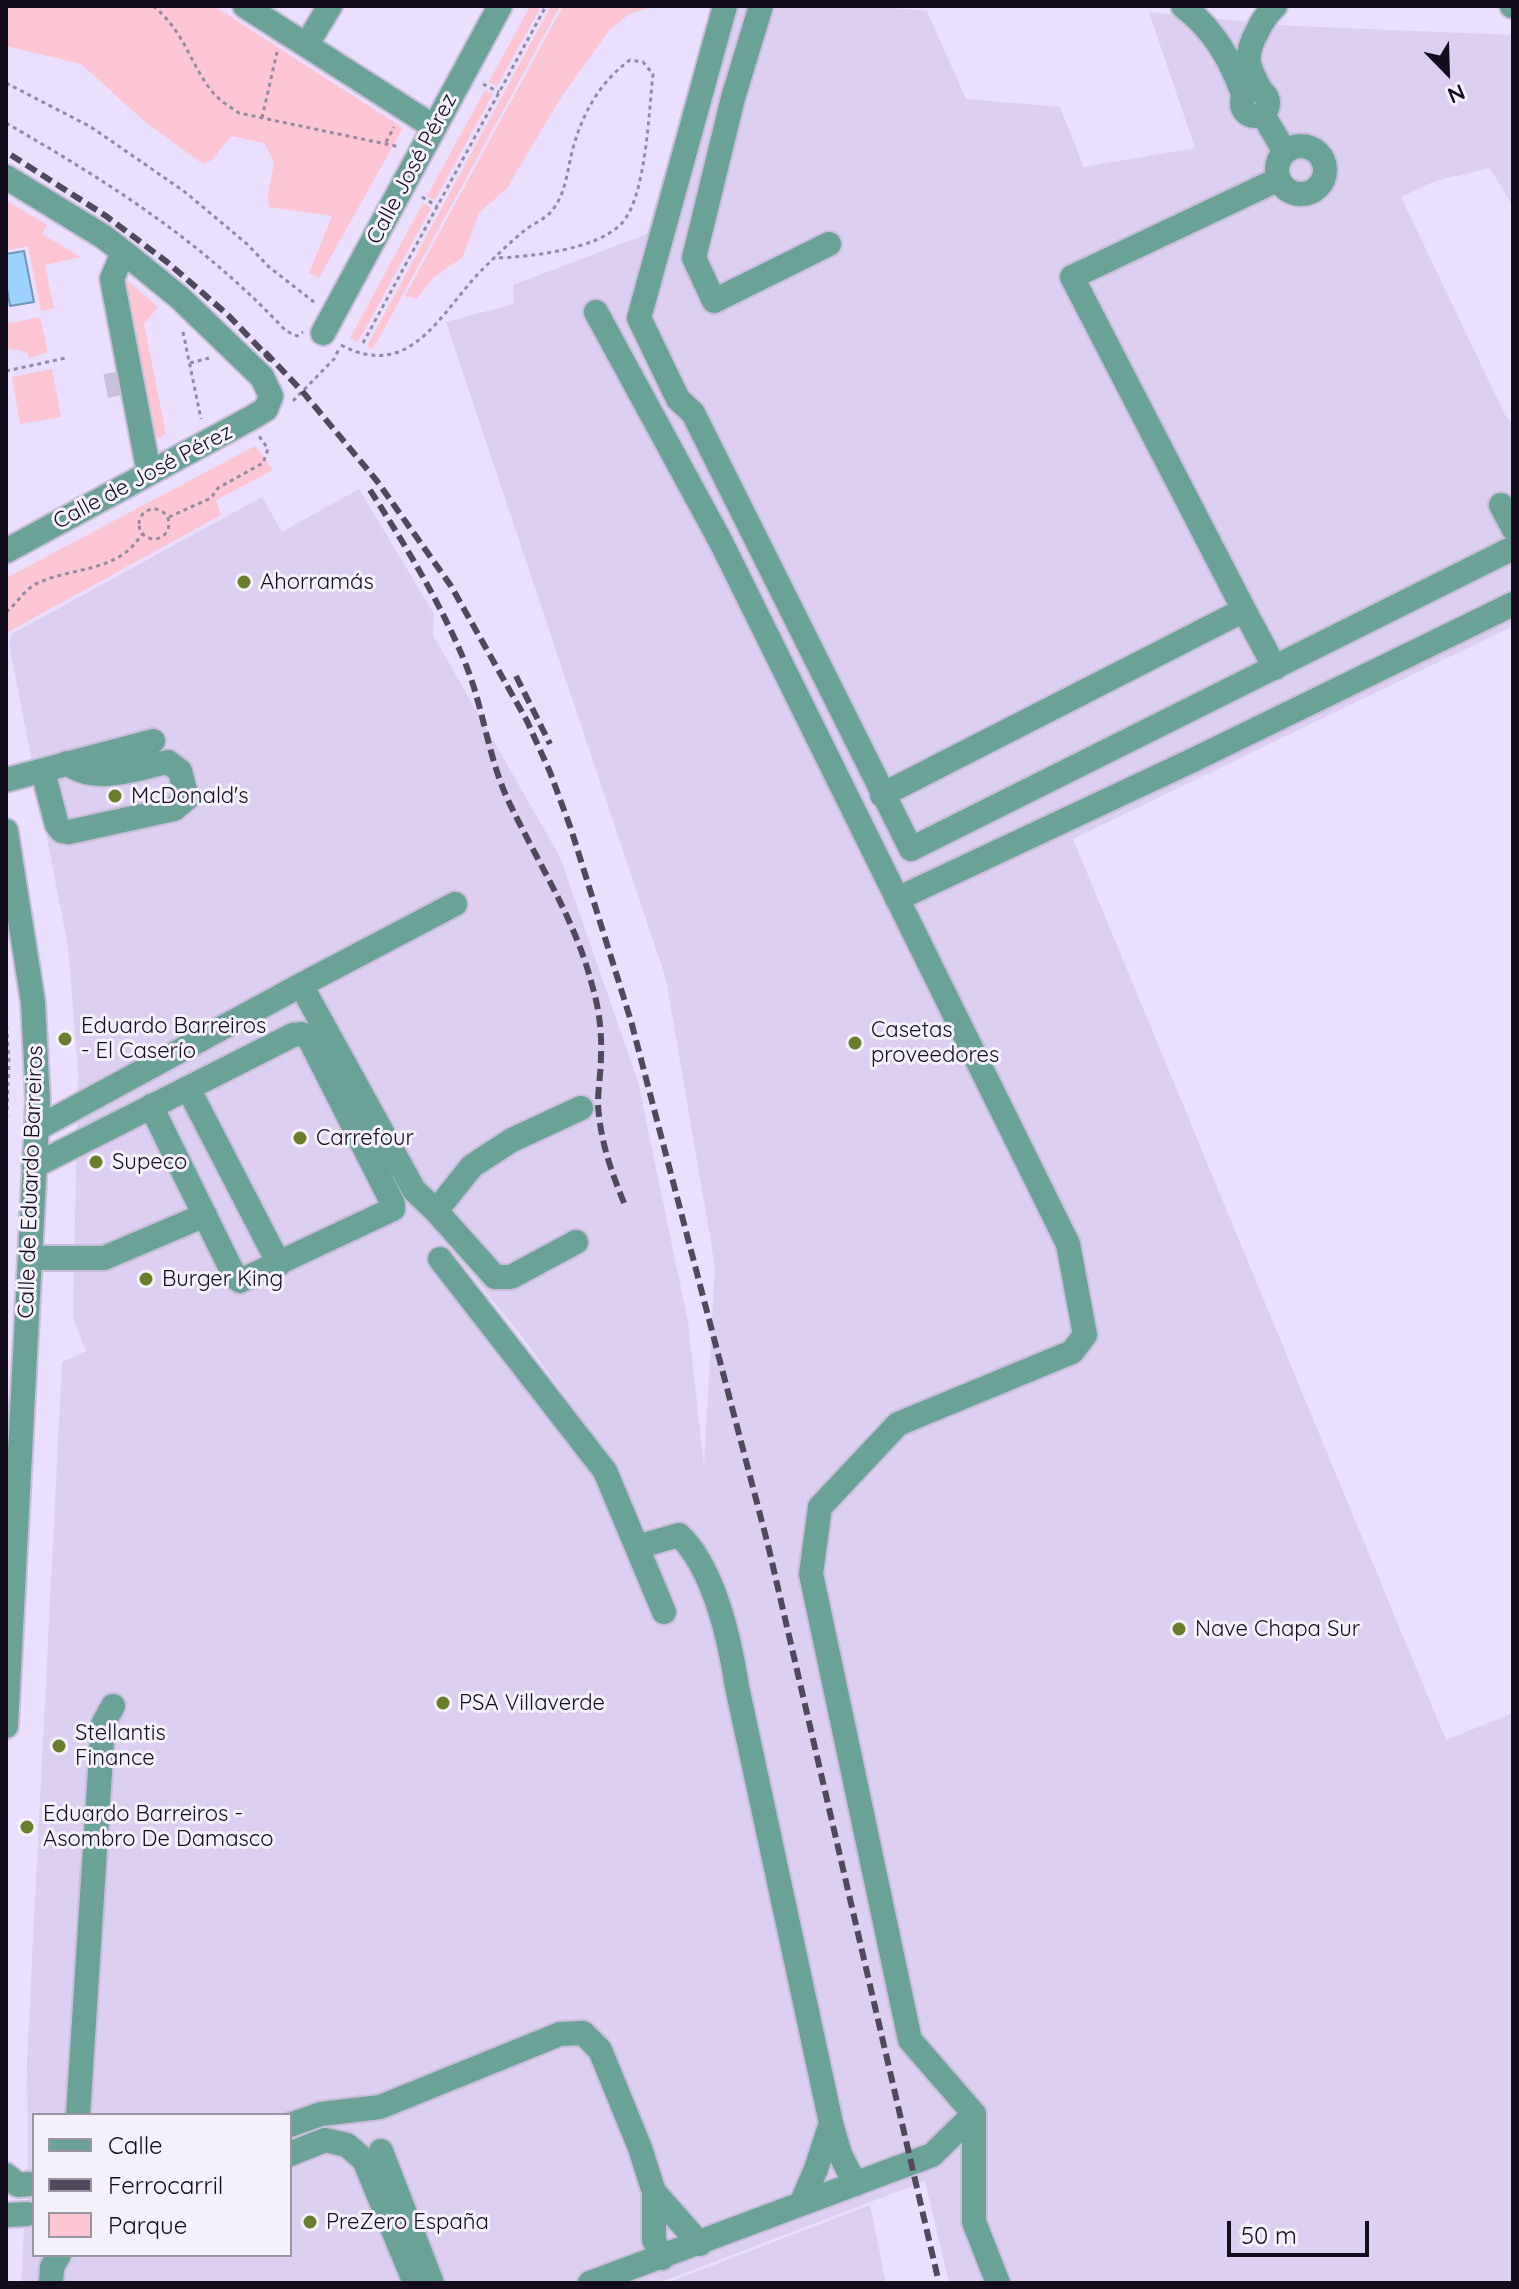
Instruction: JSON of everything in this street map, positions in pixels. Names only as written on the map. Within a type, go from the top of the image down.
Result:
[{"type":"street","points":[[245,6],[434,127]]},
{"type":"street","points":[[313,34],[330,6]]},
{"type":"street","name":"Calle José Pérez","points":[[316,331],[500,6]]},
{"type":"street","points":[[725,6],[639,318],[678,399],[693,413],[911,849],[1513,548]]},
{"type":"street","points":[[761,6],[733,98],[694,258],[714,301],[829,244]]},
{"type":"street","points":[[1183,6],[1206,24],[1256,100],[1285,152]]},
{"type":"street","points":[[1256,100],[1248,65],[1248,49],[1265,16],[1275,6]]},
{"type":"street","points":[[1296,147],[1311,149],[1322,160],[1324,176],[1315,190],[1300,194],[1286,189],[1279,179],[1277,168],[1285,152],[1296,147]]},
{"type":"street","points":[[6,177],[123,252],[180,298],[262,377],[280,400]]},
{"type":"street","points":[[1275,668],[1072,277],[1279,179]]},
{"type":"street","points":[[123,252],[112,279],[143,485]]},
{"type":"street","points":[[596,312],[721,542],[1068,1244],[1085,1335],[1072,1352],[898,1424],[820,1507],[811,1574],[910,2040],[974,2114],[974,2222],[998,2283]]},
{"type":"street","points":[[108,332],[143,485]]},
{"type":"street","name":"Calle de José Pérez","points":[[6,551],[143,485],[280,400]]},
{"type":"street","points":[[1501,505],[1513,528]]},
{"type":"street","points":[[897,899],[1204,755],[1513,604]]},
{"type":"street","points":[[882,795],[1244,610]]},
{"type":"street","points":[[6,780],[153,741]]},
{"type":"street","points":[[43,772],[57,825],[62,831],[174,809],[187,798],[180,771],[168,762],[95,776],[78,771],[67,763]]},
{"type":"street","name":"Calle de Eduardo Barreiros","points":[[6,831],[33,1002],[38,1101],[30,1258],[16,1317],[6,1726]]},
{"type":"street","points":[[36,1129],[455,904]]},
{"type":"street","points":[[301,985],[414,1190],[495,1277],[511,1277],[576,1242]]},
{"type":"street","points":[[34,1166],[151,1106],[293,1035],[302,1034],[309,1038],[393,1209],[240,1281],[235,1277],[151,1106]]},
{"type":"street","points":[[188,1088],[279,1264]]},
{"type":"street","points":[[436,1211],[472,1166],[512,1140],[581,1108]]},
{"type":"street","points":[[30,1258],[104,1258],[205,1215]]},
{"type":"street","points":[[440,1259],[605,1471],[664,1612]]},
{"type":"street","points":[[637,1547],[679,1535],[690,1545],[700,1561],[731,1643],[737,1687],[831,2123],[840,2154],[855,2184]]},
{"type":"street","points":[[78,2113],[103,1724],[113,1706]]},
{"type":"street","points":[[292,2124],[321,2114],[380,2107],[560,2034],[583,2033],[600,2050],[640,2148],[654,2192],[658,2247]]},
{"type":"street","points":[[590,2283],[636,2265],[658,2247],[700,2244],[932,2155],[974,2114]]},
{"type":"street","points":[[801,2204],[831,2123]]},
{"type":"street","points":[[292,2153],[325,2140],[347,2145],[364,2160],[415,2283]]},
{"type":"street","points":[[381,2151],[432,2283]]},
{"type":"street","points":[[654,2192],[700,2244]]},
{"type":"street","points":[[51,2283],[52,2267],[58,2257]]},
{"type":"path","points":[[154,6],[182,36],[201,75],[221,101],[239,113],[404,148]]},
{"type":"path","points":[[363,343],[546,6]]},
{"type":"path","points":[[262,118],[279,44]]},
{"type":"path","points":[[280,400],[334,359],[341,345],[365,356],[387,356],[408,350],[436,326],[465,286],[494,258],[526,230],[553,211],[563,190],[580,128],[596,92],[614,71],[630,60],[643,62],[653,74],[646,141],[638,189],[622,222],[578,246],[519,258],[494,258]]},
{"type":"path","points":[[6,83],[91,127],[141,160],[185,192],[247,244],[269,267],[314,302]]},
{"type":"path","points":[[483,84],[499,92]]},
{"type":"path","points":[[386,142],[398,121]]},
{"type":"path","points":[[6,123],[88,171],[197,247],[286,331],[297,336],[316,331]]},
{"type":"path","points":[[422,197],[437,206]]},
{"type":"path","points":[[183,332],[201,419]]},
{"type":"path","points":[[190,363],[219,356]]},
{"type":"path","points":[[6,371],[66,358]]},
{"type":"path","points":[[169,517],[211,498],[218,488],[263,463],[268,449],[257,433],[253,417]]},
{"type":"path","points":[[142,534],[139,521],[147,510],[143,485]]},
{"type":"path","points":[[142,534],[154,539],[161,538],[169,527],[169,517],[161,510],[147,510]]},
{"type":"path","points":[[6,612],[34,584],[108,564],[126,552],[142,534]]},
{"type":"path","points":[[6,1018],[9,1062],[6,1132]]},
{"type":"shaded area","points":[[711,6],[873,6],[927,11],[966,99],[1060,107],[1084,167],[1195,148],[1149,12],[1293,26],[1513,35],[1513,207],[1490,168],[1435,181],[1401,197],[1505,415],[1513,425],[1513,626],[1073,839],[1446,1740],[1513,1713],[1513,2283],[949,2283],[925,2181],[659,2283],[21,2283],[24,2226],[28,2225],[27,2060],[62,1362],[86,1351],[73,1318],[78,1072],[68,946],[9,644],[12,634],[262,497],[282,532],[359,489],[434,614],[433,635],[560,857],[638,1082],[688,1322],[704,1466],[715,1266],[666,979],[446,322],[514,304],[513,285],[647,234]],"holes":[[[437,1234],[518,1331],[623,1477]]]},
{"type":"shaded area","points":[[870,2205],[886,2283],[667,2283]]},
{"type":"green space","points":[[6,6],[214,6],[403,128],[319,278],[309,273],[332,216],[269,207],[274,162],[264,143],[231,136],[212,160],[203,164],[144,121],[81,64],[6,46]]},
{"type":"green space","points":[[530,6],[541,6],[497,86],[489,82]]},
{"type":"green space","points":[[551,6],[560,6],[373,349],[367,346]]},
{"type":"green space","points":[[563,6],[655,6],[631,13],[610,29],[560,99],[507,188],[479,213],[462,258],[435,276],[416,299],[405,296]]},
{"type":"green space","points":[[485,90],[493,94],[435,200],[427,196]]},
{"type":"green space","points":[[6,200],[47,225],[42,234],[81,257],[45,265],[54,308],[41,311],[28,246],[6,251]]},
{"type":"green space","points":[[423,203],[431,208],[358,342],[350,338]]},
{"type":"green space","points":[[127,280],[158,307],[144,324],[166,434],[153,441],[121,286]]},
{"type":"green space","points":[[40,317],[48,353],[29,358],[27,352],[7,348],[6,324]]},
{"type":"green space","points":[[52,369],[61,417],[20,424],[12,377]]},
{"type":"green space","points":[[255,446],[273,470],[216,500],[221,515],[6,633],[6,578]]},
{"type":"water","points":[[24,251],[34,302],[10,306],[6,254]]},
{"type":"tunnel","points":[[115,372],[120,396]]},
{"type":"railway","points":[[11,155],[106,216],[167,262],[228,315],[271,360]]},
{"type":"railway","points":[[265,352],[377,481],[451,586],[527,721],[571,829],[631,1021],[768,1545],[939,2283]]},
{"type":"railway","points":[[370,490],[444,616],[476,694],[507,798],[585,960],[600,1029],[598,1104],[601,1130],[624,1203]]},
{"type":"railway","points":[[516,676],[550,744]]},
{"type":"place","name":"Ahorramás","points":[[244,582]]},
{"type":"place","name":"McDonald's","points":[[115,796]]},
{"type":"place","name":"Eduardo Barreiros - El Caserío","points":[[65,1039]]},
{"type":"place","name":"Casetas proveedores","points":[[855,1043]]},
{"type":"place","name":"Carrefour","points":[[300,1138]]},
{"type":"place","name":"Supeco","points":[[96,1162]]},
{"type":"place","name":"Burger King","points":[[146,1279]]},
{"type":"place","name":"Nave Chapa Sur","points":[[1179,1629]]},
{"type":"place","name":"PSA Villaverde","points":[[443,1703]]},
{"type":"place","name":"Stellantis Finance","points":[[59,1746]]},
{"type":"place","name":"Eduardo Barreiros - Asombro De Damasco","points":[[27,1827]]},
{"type":"place","name":"PreZero España","points":[[310,2222]]}]
